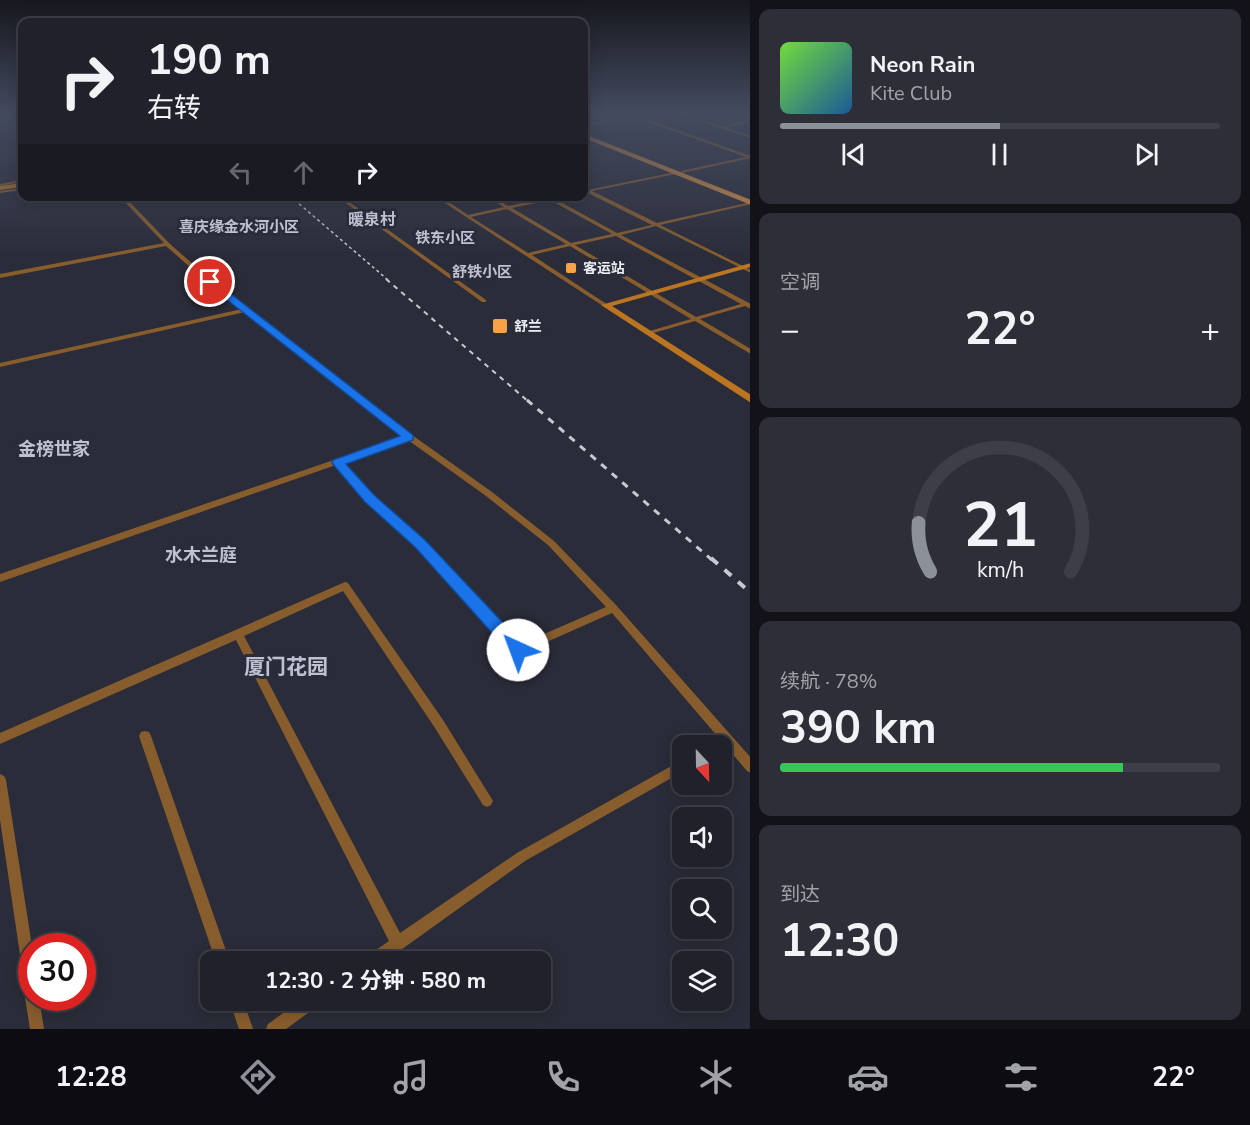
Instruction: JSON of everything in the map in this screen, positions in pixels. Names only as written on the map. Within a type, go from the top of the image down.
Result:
[{"type":"main road","points":[[650,161],[750,198]]},
{"type":"main road","points":[[678,172],[750,203]]},
{"type":"street","points":[[588,190],[727,161]]},
{"type":"street","points":[[0,188],[18,186]]},
{"type":"street","points":[[588,192],[746,266],[750,271],[703,281]]},
{"type":"street","points":[[126,201],[167,244],[246,310],[409,437],[489,494],[551,543],[613,608],[717,735]]},
{"type":"street","points":[[345,201],[484,301]]},
{"type":"street","points":[[444,201],[750,400]]},
{"type":"street","points":[[496,201],[750,352]]},
{"type":"street","points":[[468,216],[536,201]]},
{"type":"street","points":[[554,201],[749,305]]},
{"type":"street","points":[[527,255],[750,203]]},
{"type":"street","points":[[0,276],[167,244]]},
{"type":"street","points":[[609,307],[703,281],[746,266]]},
{"type":"street","points":[[648,333],[749,305]]},
{"type":"street","points":[[0,365],[246,310]]},
{"type":"street","points":[[0,578],[409,437]]},
{"type":"street","points":[[338,463],[369,499],[420,544],[518,650],[613,608]]},
{"type":"street","points":[[0,740],[345,586],[439,723],[486,801]]},
{"type":"street","points":[[238,634],[398,943]]},
{"type":"street","points":[[145,736],[219,951]]},
{"type":"street","points":[[732,750],[750,767]]},
{"type":"street","points":[[387,951],[521,857],[672,772]]},
{"type":"street","points":[[0,780],[23,933]]},
{"type":"street","points":[[34,1011],[37,1029]]},
{"type":"street","points":[[240,1011],[246,1029]]},
{"type":"street","points":[[273,1029],[298,1011]]},
{"type":"railway","points":[[296,201],[388,280]]},
{"type":"railway","points":[[386,279],[529,402]]},
{"type":"railway","points":[[527,400],[712,560]]},
{"type":"railway","points":[[711,558],[750,592]]},
{"type":"place","name":"客运站","points":[[571,268]]},
{"type":"place","name":"舒兰","points":[[500,326]]},
{"type":"district","name":"暖泉村","points":[[372,220]]},
{"type":"district","name":"喜庆缘金水河小区","points":[[239,227]]},
{"type":"district","name":"铁东小区","points":[[445,238]]},
{"type":"district","name":"舒铁小区","points":[[482,272]]},
{"type":"district","name":"金榜世家","points":[[54,449]]},
{"type":"district","name":"水木兰庭","points":[[201,555]]},
{"type":"district","name":"厦门花园","points":[[286,667]]},
{"type":"route","points":[[210,282],[409,437],[338,463],[342,471],[369,499],[420,544],[518,650]]}]
